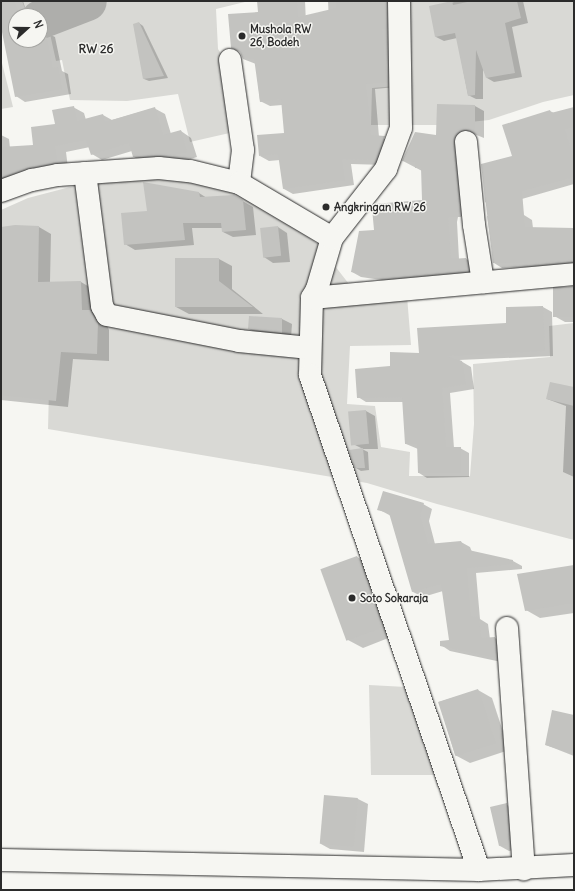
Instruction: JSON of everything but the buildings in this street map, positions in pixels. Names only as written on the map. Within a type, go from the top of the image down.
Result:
[{"type":"street","points":[[398,1],[400,128],[386,169],[332,238],[317,289],[312,298],[310,375],[479,870]]},
{"type":"street","points":[[230,60],[243,150],[239,183]]},
{"type":"street","points":[[466,142],[474,225],[483,282]]},
{"type":"street","points":[[1,191],[32,180],[85,173],[159,168],[203,174],[239,183],[332,238]]},
{"type":"street","points":[[85,173],[102,306],[107,315],[239,341],[310,348]]},
{"type":"street","points":[[312,298],[574,274]]},
{"type":"street","points":[[507,628],[524,869]]},
{"type":"street","points":[[1,860],[479,870],[524,869],[574,865]]},
{"type":"shaded area","points":[[22,1],[249,1],[216,9],[218,49],[224,58],[234,132],[190,142],[178,94],[127,101],[70,100],[62,60],[56,61],[48,25],[48,8],[25,8]]},
{"type":"shaded area","points":[[405,1],[574,1],[574,95],[543,102],[489,120],[442,125],[371,125],[372,88],[409,85]]},
{"type":"shaded area","points":[[1,59],[13,107],[1,109]]},
{"type":"shaded area","points":[[156,174],[230,186],[317,243],[349,284],[406,284],[411,345],[350,346],[347,404],[375,406],[381,447],[410,452],[409,476],[470,476],[474,424],[473,364],[550,357],[549,326],[574,323],[574,540],[437,504],[367,483],[48,429],[49,389],[1,386],[1,210],[28,198],[89,182]]},
{"type":"shaded area","points":[[369,685],[406,687],[437,775],[371,775]]},
{"type":"waterway","points":[[48,16],[87,1]]},
{"type":"place","name":"Mushola RW 26, Bodeh","points":[[242,36]]},
{"type":"place","name":"Angkringan RW 26","points":[[326,207]]},
{"type":"place","name":"Soto Sokaraja","points":[[352,598]]},
{"type":"district","name":"RW 26","points":[[96,49]]}]
